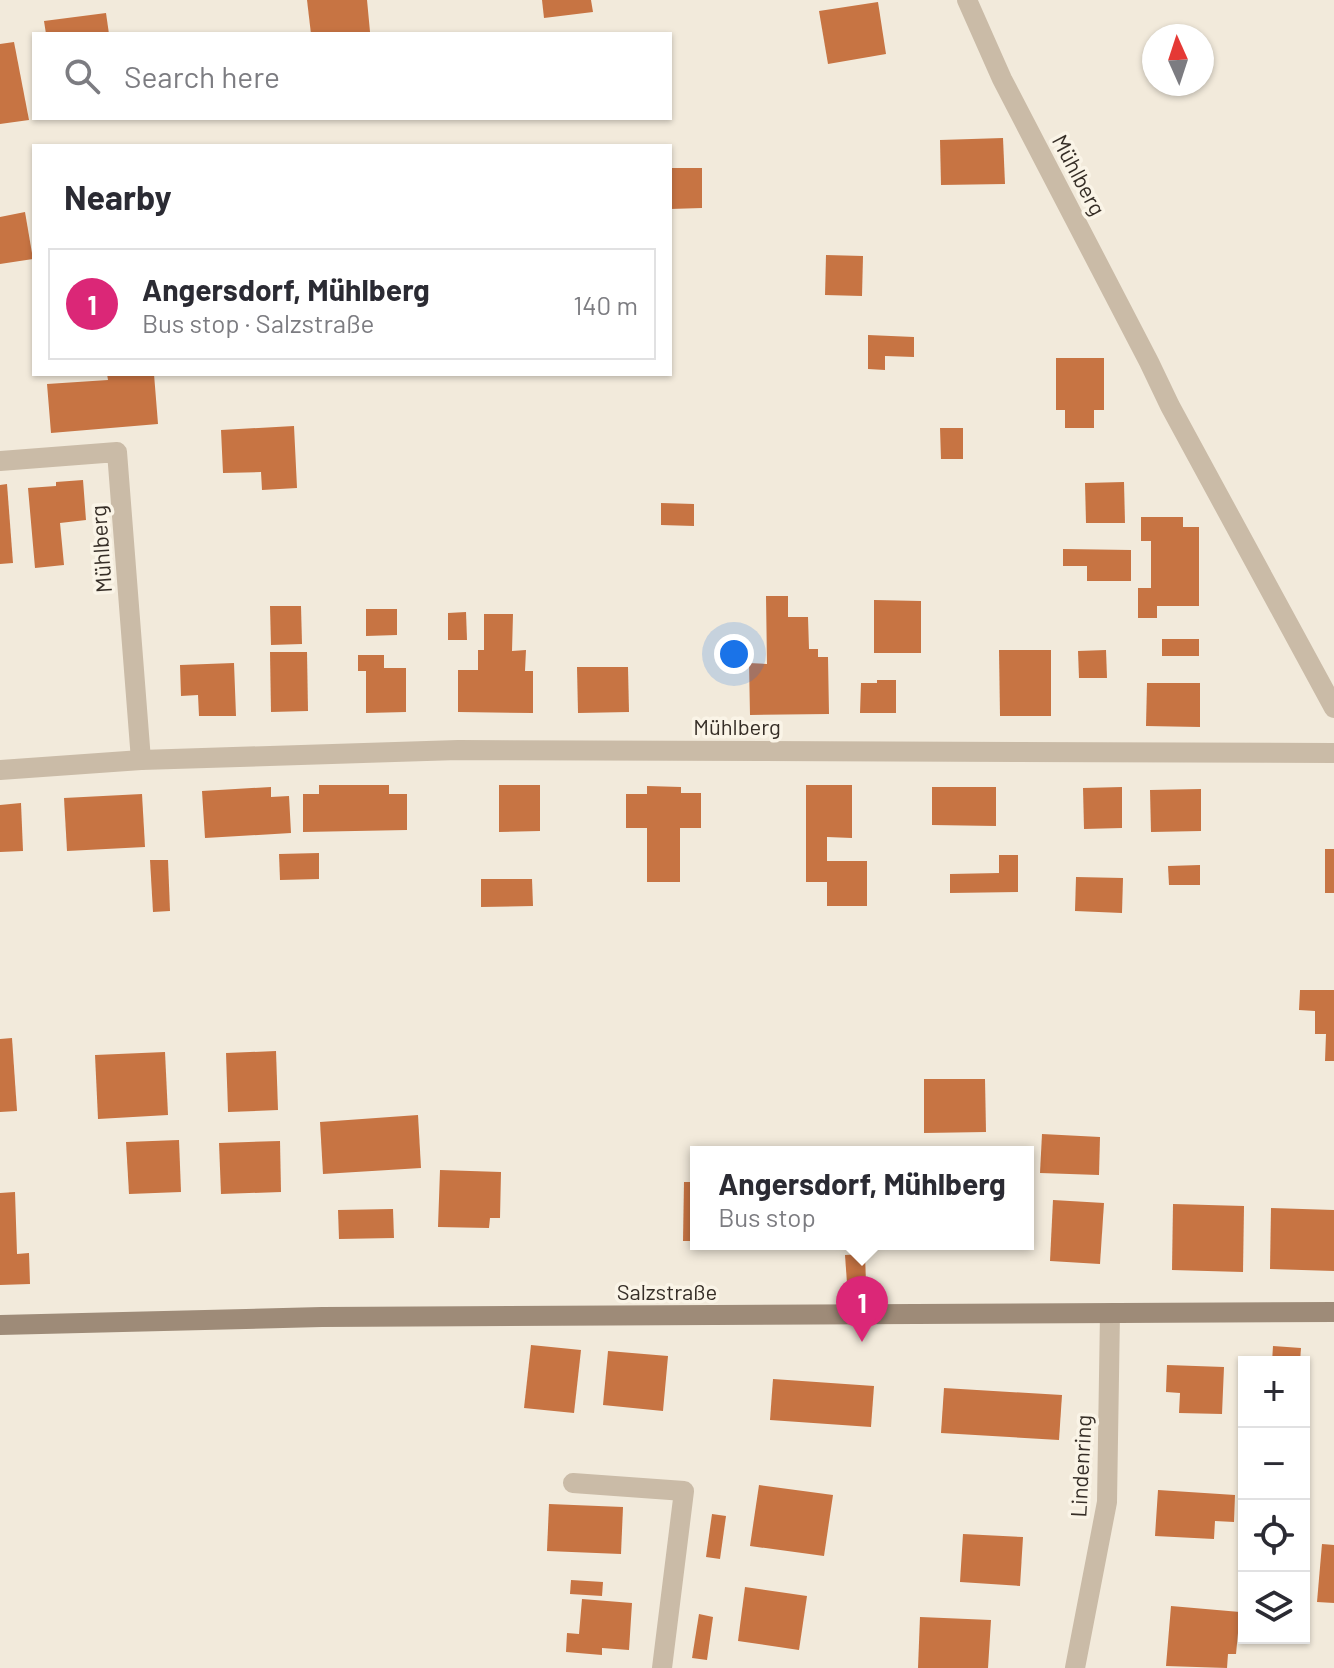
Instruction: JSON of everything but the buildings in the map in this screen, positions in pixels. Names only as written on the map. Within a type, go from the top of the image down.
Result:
[{"type":"street","name":"Mühlberg","points":[[967,0],[1002,79],[1170,406],[1334,708]]},
{"type":"street","name":"Mühlberg","points":[[0,461],[117,452],[141,760]]},
{"type":"street","name":"Mühlberg","points":[[0,770],[141,760],[458,750],[1334,753]]},
{"type":"street","name":"Salzstraße","points":[[0,1325],[322,1317],[1334,1312]]},
{"type":"street","name":"Lindenring","points":[[1075,1668],[1107,1502],[1110,1313]]},
{"type":"street","points":[[573,1483],[684,1491],[662,1668]]},
{"type":"place","name":"Angersdorf, Mühlberg","points":[[862,1342]]}]
